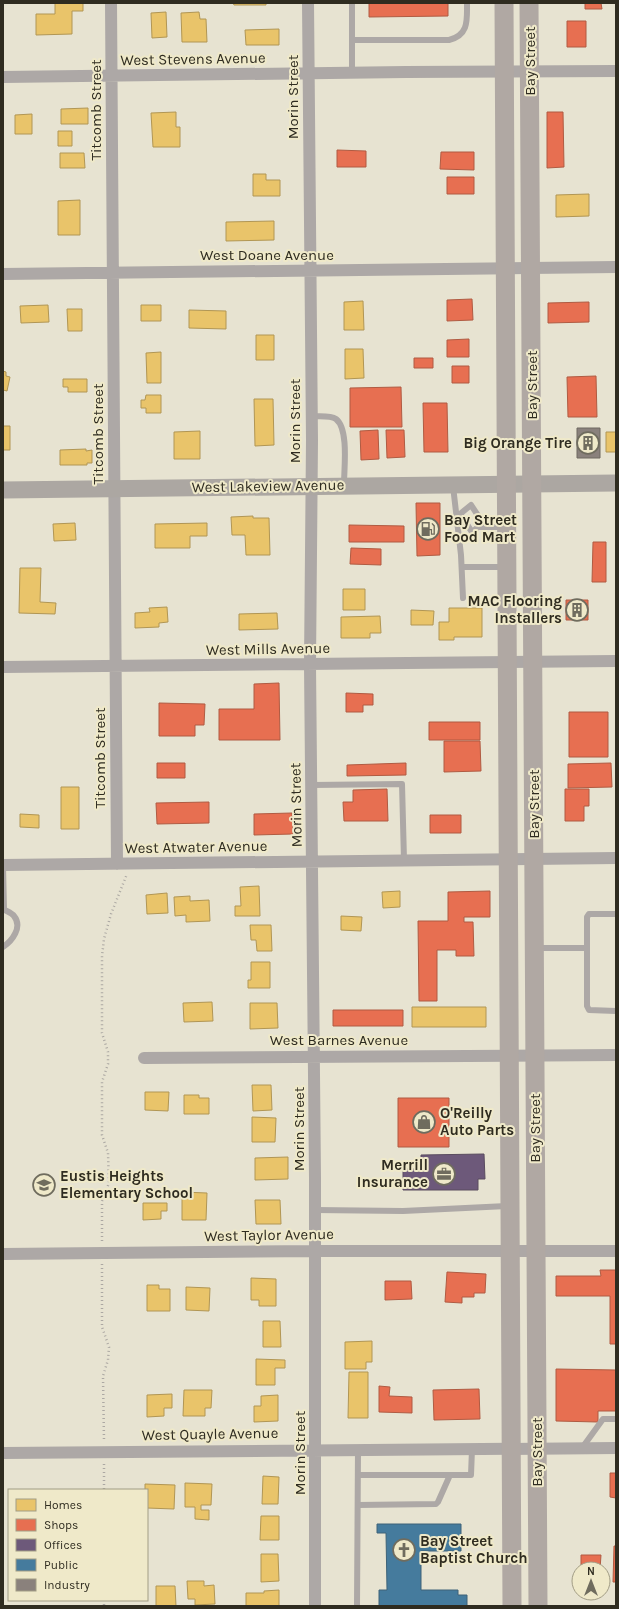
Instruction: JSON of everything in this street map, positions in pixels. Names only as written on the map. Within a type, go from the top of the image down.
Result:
[{"type":"main road","name":"Bay Street","points":[[504,3],[506,662],[512,1606]]},
{"type":"main road","name":"Bay Street","points":[[530,3],[538,1606]]},
{"type":"street","name":"Titcomb Street","points":[[111,3],[115,666],[123,864]]},
{"type":"street","name":"Morin Street","points":[[308,3],[311,416],[310,665],[315,1210],[315,1606]]},
{"type":"street","name":"West Stevens Avenue","points":[[3,77],[616,71]]},
{"type":"street","name":"West Doane Avenue","points":[[3,274],[616,268]]},
{"type":"street","name":"West Lakeview Avenue","points":[[3,490],[616,483]]},
{"type":"street","name":"West Mills Avenue","points":[[3,667],[310,665],[533,661],[616,662]]},
{"type":"street","name":"West Atwater Avenue","points":[[3,865],[616,858]]},
{"type":"street","name":"West Barnes Avenue","points":[[144,1058],[509,1054],[616,1055]]},
{"type":"street","name":"West Taylor Avenue","points":[[3,1254],[315,1251],[616,1251]]},
{"type":"street","name":"West Quayle Avenue","points":[[3,1453],[316,1449],[616,1448]]},
{"type":"lane","points":[[352,3],[352,73]]},
{"type":"lane","points":[[352,40],[449,40],[458,38],[464,33],[467,3]]},
{"type":"lane","points":[[311,416],[332,417],[337,420],[342,427],[344,441],[344,486]]},
{"type":"lane","points":[[453,485],[462,567],[463,598]]},
{"type":"lane","points":[[455,502],[466,508]]},
{"type":"lane","points":[[471,504],[483,522],[472,532],[460,514],[466,508],[471,504]]},
{"type":"lane","points":[[478,527],[506,527]]},
{"type":"lane","points":[[462,567],[506,567]]},
{"type":"lane","points":[[312,785],[402,784],[404,860]]},
{"type":"lane","points":[[3,865],[3,909],[14,917],[17,926],[11,942],[3,947]]},
{"type":"lane","points":[[616,914],[589,914],[587,917],[587,1006],[589,1010],[616,1010]]},
{"type":"lane","points":[[534,948],[587,948]]},
{"type":"lane","points":[[315,1210],[410,1210],[510,1206]]},
{"type":"lane","points":[[582,1448],[603,1419],[616,1419]]},
{"type":"lane","points":[[358,1475],[471,1474],[472,1448]]},
{"type":"lane","points":[[357,1606],[358,1449]]},
{"type":"lane","points":[[358,1505],[436,1504],[450,1475]]},
{"type":"path","points":[[104,1489],[103,1376],[108,1360],[109,1347],[102,1327],[102,1201],[109,1183],[108,1153],[102,1135],[102,1082],[108,1064],[108,1052],[102,1033],[102,956],[104,939],[111,914],[126,874],[123,864]]},
{"type":"building: Homes","points":[[55,3],[83,3],[83,11],[72,11],[72,34],[36,35],[36,14],[55,14]]},
{"type":"building: Homes","points":[[233,3],[266,3],[266,5],[234,5]]},
{"type":"building: Homes","points":[[166,12],[167,37],[152,38],[151,13]]},
{"type":"building: Homes","points":[[199,12],[200,19],[206,19],[207,42],[182,42],[181,13]]},
{"type":"building: Homes","points":[[279,29],[279,45],[246,45],[245,30]]},
{"type":"building: Homes","points":[[88,108],[88,124],[61,124],[61,109]]},
{"type":"building: Homes","points":[[176,112],[176,127],[180,127],[180,147],[153,147],[151,113]]},
{"type":"building: Homes","points":[[32,114],[32,134],[15,134],[15,115]]},
{"type":"building: Homes","points":[[58,131],[72,131],[72,146],[58,146]]},
{"type":"building: Homes","points":[[60,153],[84,153],[85,168],[60,168]]},
{"type":"building: Homes","points":[[253,174],[266,174],[266,180],[280,180],[280,196],[253,196]]},
{"type":"building: Homes","points":[[589,194],[589,216],[556,217],[556,195]]},
{"type":"building: Homes","points":[[80,200],[80,235],[58,235],[58,201]]},
{"type":"building: Homes","points":[[274,221],[274,240],[226,241],[226,222]]},
{"type":"building: Homes","points":[[363,301],[364,330],[344,330],[344,302]]},
{"type":"building: Homes","points":[[48,305],[49,322],[21,323],[20,306]]},
{"type":"building: Homes","points":[[141,305],[161,305],[161,321],[141,321]]},
{"type":"building: Homes","points":[[67,309],[82,309],[82,331],[68,331]]},
{"type":"building: Homes","points":[[189,310],[226,311],[226,329],[189,328]]},
{"type":"building: Homes","points":[[256,335],[274,335],[274,360],[256,360]]},
{"type":"building: Homes","points":[[345,349],[363,349],[364,378],[345,379]]},
{"type":"building: Homes","points":[[161,352],[161,383],[147,383],[146,353]]},
{"type":"building: Homes","points":[[3,371],[6,372],[6,376],[10,377],[7,391],[3,390]]},
{"type":"building: Homes","points":[[63,379],[87,379],[87,392],[68,392],[68,387],[63,387]]},
{"type":"building: Homes","points":[[146,395],[161,395],[161,413],[146,413],[146,408],[141,408],[141,400],[145,400]]},
{"type":"building: Homes","points":[[254,399],[273,399],[274,445],[255,446]]},
{"type":"building: Homes","points":[[3,426],[10,426],[10,450],[3,450]]},
{"type":"building: Homes","points":[[200,431],[200,459],[174,459],[174,432]]},
{"type":"building: Homes","points":[[606,432],[616,432],[616,452],[606,452]]},
{"type":"building: Homes","points":[[86,449],[86,451],[92,450],[92,463],[87,463],[87,465],[60,465],[60,450]]},
{"type":"building: Homes","points":[[253,516],[253,518],[269,518],[270,555],[246,555],[245,535],[232,535],[231,517]]},
{"type":"building: Homes","points":[[75,523],[76,540],[54,541],[53,524]]},
{"type":"building: Homes","points":[[207,523],[207,536],[190,536],[190,548],[155,548],[155,524]]},
{"type":"building: Homes","points":[[20,568],[41,568],[40,602],[56,603],[55,614],[19,613]]},
{"type":"building: Homes","points":[[343,589],[365,589],[365,610],[343,610]]},
{"type":"building: Homes","points":[[167,607],[168,622],[159,623],[159,627],[135,628],[135,613],[150,612],[149,608]]},
{"type":"building: Homes","points":[[449,608],[482,608],[482,637],[454,637],[454,640],[439,640],[439,622],[449,622]]},
{"type":"building: Homes","points":[[411,610],[434,611],[433,625],[411,625]]},
{"type":"building: Homes","points":[[277,613],[278,629],[239,630],[239,614]]},
{"type":"building: Homes","points":[[380,616],[381,633],[370,633],[370,638],[341,638],[341,617]]},
{"type":"building: Homes","points":[[61,787],[79,787],[79,829],[61,829]]},
{"type":"building: Homes","points":[[20,814],[39,815],[39,828],[20,827]]},
{"type":"building: Homes","points":[[259,886],[260,916],[235,916],[235,906],[241,906],[240,887]]},
{"type":"building: Homes","points":[[400,891],[400,907],[383,908],[382,892]]},
{"type":"building: Homes","points":[[167,893],[168,913],[147,914],[146,895]]},
{"type":"building: Homes","points":[[190,896],[190,901],[209,900],[210,921],[186,922],[186,915],[175,916],[174,897]]},
{"type":"building: Homes","points":[[341,916],[362,917],[361,931],[341,930]]},
{"type":"building: Homes","points":[[250,925],[271,925],[272,951],[257,951],[256,940],[251,940]]},
{"type":"building: Homes","points":[[251,962],[270,962],[270,988],[248,988],[248,980],[251,980]]},
{"type":"building: Homes","points":[[212,1002],[213,1021],[184,1022],[183,1003]]},
{"type":"building: Homes","points":[[250,1003],[277,1003],[278,1028],[250,1029]]},
{"type":"building: Homes","points":[[412,1007],[486,1007],[486,1027],[412,1027]]},
{"type":"building: Homes","points":[[252,1085],[271,1085],[272,1110],[253,1111]]},
{"type":"building: Homes","points":[[145,1092],[169,1092],[168,1111],[145,1110]]},
{"type":"building: Homes","points":[[184,1095],[199,1095],[199,1098],[209,1098],[209,1114],[184,1114]]},
{"type":"building: Homes","points":[[252,1117],[276,1118],[275,1142],[252,1142]]},
{"type":"building: Homes","points":[[288,1157],[288,1179],[255,1180],[255,1158]]},
{"type":"building: Homes","points":[[182,1192],[207,1193],[206,1220],[182,1220]]},
{"type":"building: Homes","points":[[255,1200],[280,1200],[281,1224],[256,1224]]},
{"type":"building: Homes","points":[[143,1203],[167,1203],[167,1211],[161,1211],[161,1219],[143,1220]]},
{"type":"building: Homes","points":[[251,1278],[276,1279],[276,1306],[259,1306],[259,1300],[251,1300]]},
{"type":"building: Homes","points":[[147,1285],[159,1285],[159,1289],[170,1289],[170,1311],[147,1311]]},
{"type":"building: Homes","points":[[186,1287],[210,1288],[209,1311],[186,1310]]},
{"type":"building: Homes","points":[[263,1321],[280,1321],[281,1347],[263,1347]]},
{"type":"building: Homes","points":[[372,1341],[372,1362],[366,1362],[366,1369],[345,1369],[345,1342]]},
{"type":"building: Homes","points":[[256,1359],[285,1360],[285,1368],[275,1368],[275,1385],[256,1385]]},
{"type":"building: Homes","points":[[349,1372],[368,1372],[368,1418],[348,1418]]},
{"type":"building: Homes","points":[[184,1390],[212,1390],[211,1408],[205,1408],[205,1416],[183,1416]]},
{"type":"building: Homes","points":[[172,1394],[172,1408],[164,1408],[164,1416],[147,1417],[147,1395]]},
{"type":"building: Homes","points":[[278,1395],[278,1421],[254,1422],[254,1406],[261,1406],[261,1396]]},
{"type":"building: Homes","points":[[263,1476],[279,1477],[278,1504],[262,1504]]},
{"type":"building: Homes","points":[[185,1483],[212,1484],[211,1505],[201,1505],[201,1510],[209,1510],[209,1520],[195,1519],[195,1507],[185,1507]]},
{"type":"building: Homes","points":[[145,1484],[175,1485],[174,1509],[148,1508],[148,1489],[145,1489]]},
{"type":"building: Homes","points":[[261,1516],[279,1516],[279,1540],[260,1540]]},
{"type":"building: Homes","points":[[261,1554],[278,1554],[279,1581],[261,1582]]},
{"type":"building: Homes","points":[[187,1581],[204,1581],[204,1586],[214,1585],[215,1604],[195,1605],[195,1599],[188,1599]]},
{"type":"building: Homes","points":[[156,1586],[175,1586],[176,1606],[156,1606]]},
{"type":"building: Homes","points":[[279,1590],[279,1606],[246,1606],[246,1593],[264,1593],[264,1591]]},
{"type":"building: Shops","points":[[369,3],[448,3],[448,16],[369,17]]},
{"type":"building: Shops","points":[[585,3],[601,3],[602,9],[585,9]]},
{"type":"building: Shops","points":[[567,21],[586,21],[586,47],[567,47]]},
{"type":"building: Shops","points":[[547,112],[563,112],[564,167],[547,168]]},
{"type":"building: Shops","points":[[337,150],[366,151],[366,167],[337,167]]},
{"type":"building: Shops","points":[[441,152],[474,152],[474,170],[440,169]]},
{"type":"building: Shops","points":[[447,177],[474,177],[474,194],[447,194]]},
{"type":"building: Shops","points":[[472,299],[473,320],[447,321],[447,300]]},
{"type":"building: Shops","points":[[589,302],[589,322],[548,323],[548,303]]},
{"type":"building: Shops","points":[[469,339],[469,357],[447,357],[447,340]]},
{"type":"building: Shops","points":[[414,358],[433,358],[433,368],[414,368]]},
{"type":"building: Shops","points":[[452,366],[469,366],[469,383],[452,383]]},
{"type":"building: Shops","points":[[596,376],[597,417],[568,417],[567,377]]},
{"type":"building: Shops","points":[[401,387],[402,427],[350,427],[350,388]]},
{"type":"building: Shops","points":[[423,403],[447,403],[448,452],[424,452]]},
{"type":"building: Shops","points":[[378,430],[379,459],[361,460],[360,431]]},
{"type":"building: Shops","points":[[386,430],[404,430],[405,457],[387,458]]},
{"type":"building: Shops","name":"Bay Street Food Mart","points":[[416,503],[440,503],[440,555],[417,556]]},
{"type":"building: Shops","points":[[349,525],[404,526],[404,542],[349,542]]},
{"type":"building: Shops","points":[[593,542],[606,542],[606,582],[592,582]]},
{"type":"building: Shops","points":[[351,548],[381,549],[381,565],[350,564]]},
{"type":"building: Shops","name":"MAC Flooring Installers","points":[[566,600],[588,600],[588,620],[566,620]]},
{"type":"building: Shops","points":[[279,683],[280,740],[219,740],[219,709],[254,709],[254,684]]},
{"type":"building: Shops","points":[[346,693],[373,694],[373,705],[363,705],[363,712],[346,712]]},
{"type":"building: Shops","points":[[159,703],[205,704],[204,725],[195,725],[195,736],[159,736]]},
{"type":"building: Shops","points":[[569,712],[608,712],[608,757],[569,757]]},
{"type":"building: Shops","points":[[429,722],[480,722],[480,740],[429,740]]},
{"type":"building: Shops","points":[[444,741],[480,741],[481,771],[444,772]]},
{"type":"building: Shops","points":[[157,763],[185,763],[185,778],[157,778]]},
{"type":"building: Shops","points":[[406,763],[406,775],[347,776],[347,765]]},
{"type":"building: Shops","points":[[611,763],[612,787],[568,788],[568,764]]},
{"type":"building: Shops","points":[[387,789],[388,821],[344,821],[343,802],[353,802],[353,790]]},
{"type":"building: Shops","points":[[565,789],[589,789],[589,806],[584,806],[584,821],[565,821]]},
{"type":"building: Shops","points":[[209,802],[209,823],[157,824],[156,803]]},
{"type":"building: Shops","points":[[292,813],[293,834],[254,835],[254,814]]},
{"type":"building: Shops","points":[[430,815],[461,815],[461,833],[430,833]]},
{"type":"building: Shops","points":[[490,891],[490,917],[464,917],[464,922],[473,922],[474,956],[456,956],[456,950],[437,950],[437,1001],[419,1001],[418,921],[448,921],[448,892]]},
{"type":"building: Shops","points":[[333,1010],[403,1010],[403,1026],[333,1026]]},
{"type":"building: Shops","name":"O'Reilly Auto Parts","points":[[398,1098],[449,1098],[449,1147],[398,1147]]},
{"type":"building: Shops","points":[[600,1270],[616,1270],[616,1344],[610,1344],[610,1296],[556,1296],[556,1276],[601,1276]]},
{"type":"building: Shops","points":[[447,1272],[486,1274],[485,1293],[474,1293],[474,1297],[462,1297],[462,1303],[445,1302]]},
{"type":"building: Shops","points":[[385,1281],[411,1281],[412,1299],[385,1300]]},
{"type":"building: Shops","points":[[556,1369],[616,1370],[616,1411],[598,1411],[598,1422],[556,1421]]},
{"type":"building: Shops","points":[[379,1386],[390,1387],[389,1396],[412,1397],[412,1413],[379,1412]]},
{"type":"building: Shops","points":[[479,1389],[480,1419],[434,1420],[433,1390]]},
{"type":"building: Shops","points":[[610,1473],[616,1473],[616,1498],[610,1497]]},
{"type":"building: Shops","points":[[614,1546],[616,1546],[616,1582],[613,1582]]},
{"type":"building: Shops","points":[[581,1555],[601,1555],[601,1561],[581,1561]]},
{"type":"building: Offices","name":"Merrill Insurance","points":[[484,1154],[485,1179],[478,1179],[478,1190],[403,1190],[403,1169],[421,1169],[421,1155]]},
{"type":"building: Public","points":[[377,1524],[461,1524],[461,1551],[421,1551],[421,1590],[458,1590],[458,1595],[467,1595],[467,1606],[379,1606],[379,1590],[387,1590],[386,1533],[377,1533]]},
{"type":"building: Industry","name":"Big Orange Tire","points":[[577,428],[600,428],[600,458],[577,458]]},
{"type":"place","name":"Big Orange Tire","points":[[588,443]]},
{"type":"place","name":"Bay Street Food Mart","points":[[428,529]]},
{"type":"place","name":"MAC Flooring Installers","points":[[577,610]]},
{"type":"place","name":"O'Reilly Auto Parts","points":[[424,1122]]},
{"type":"place","name":"Merrill Insurance","points":[[444,1174]]},
{"type":"place","name":"Eustis Heights Elementary School","points":[[44,1185]]},
{"type":"place","name":"Bay Street Baptist Church","points":[[404,1550]]}]
